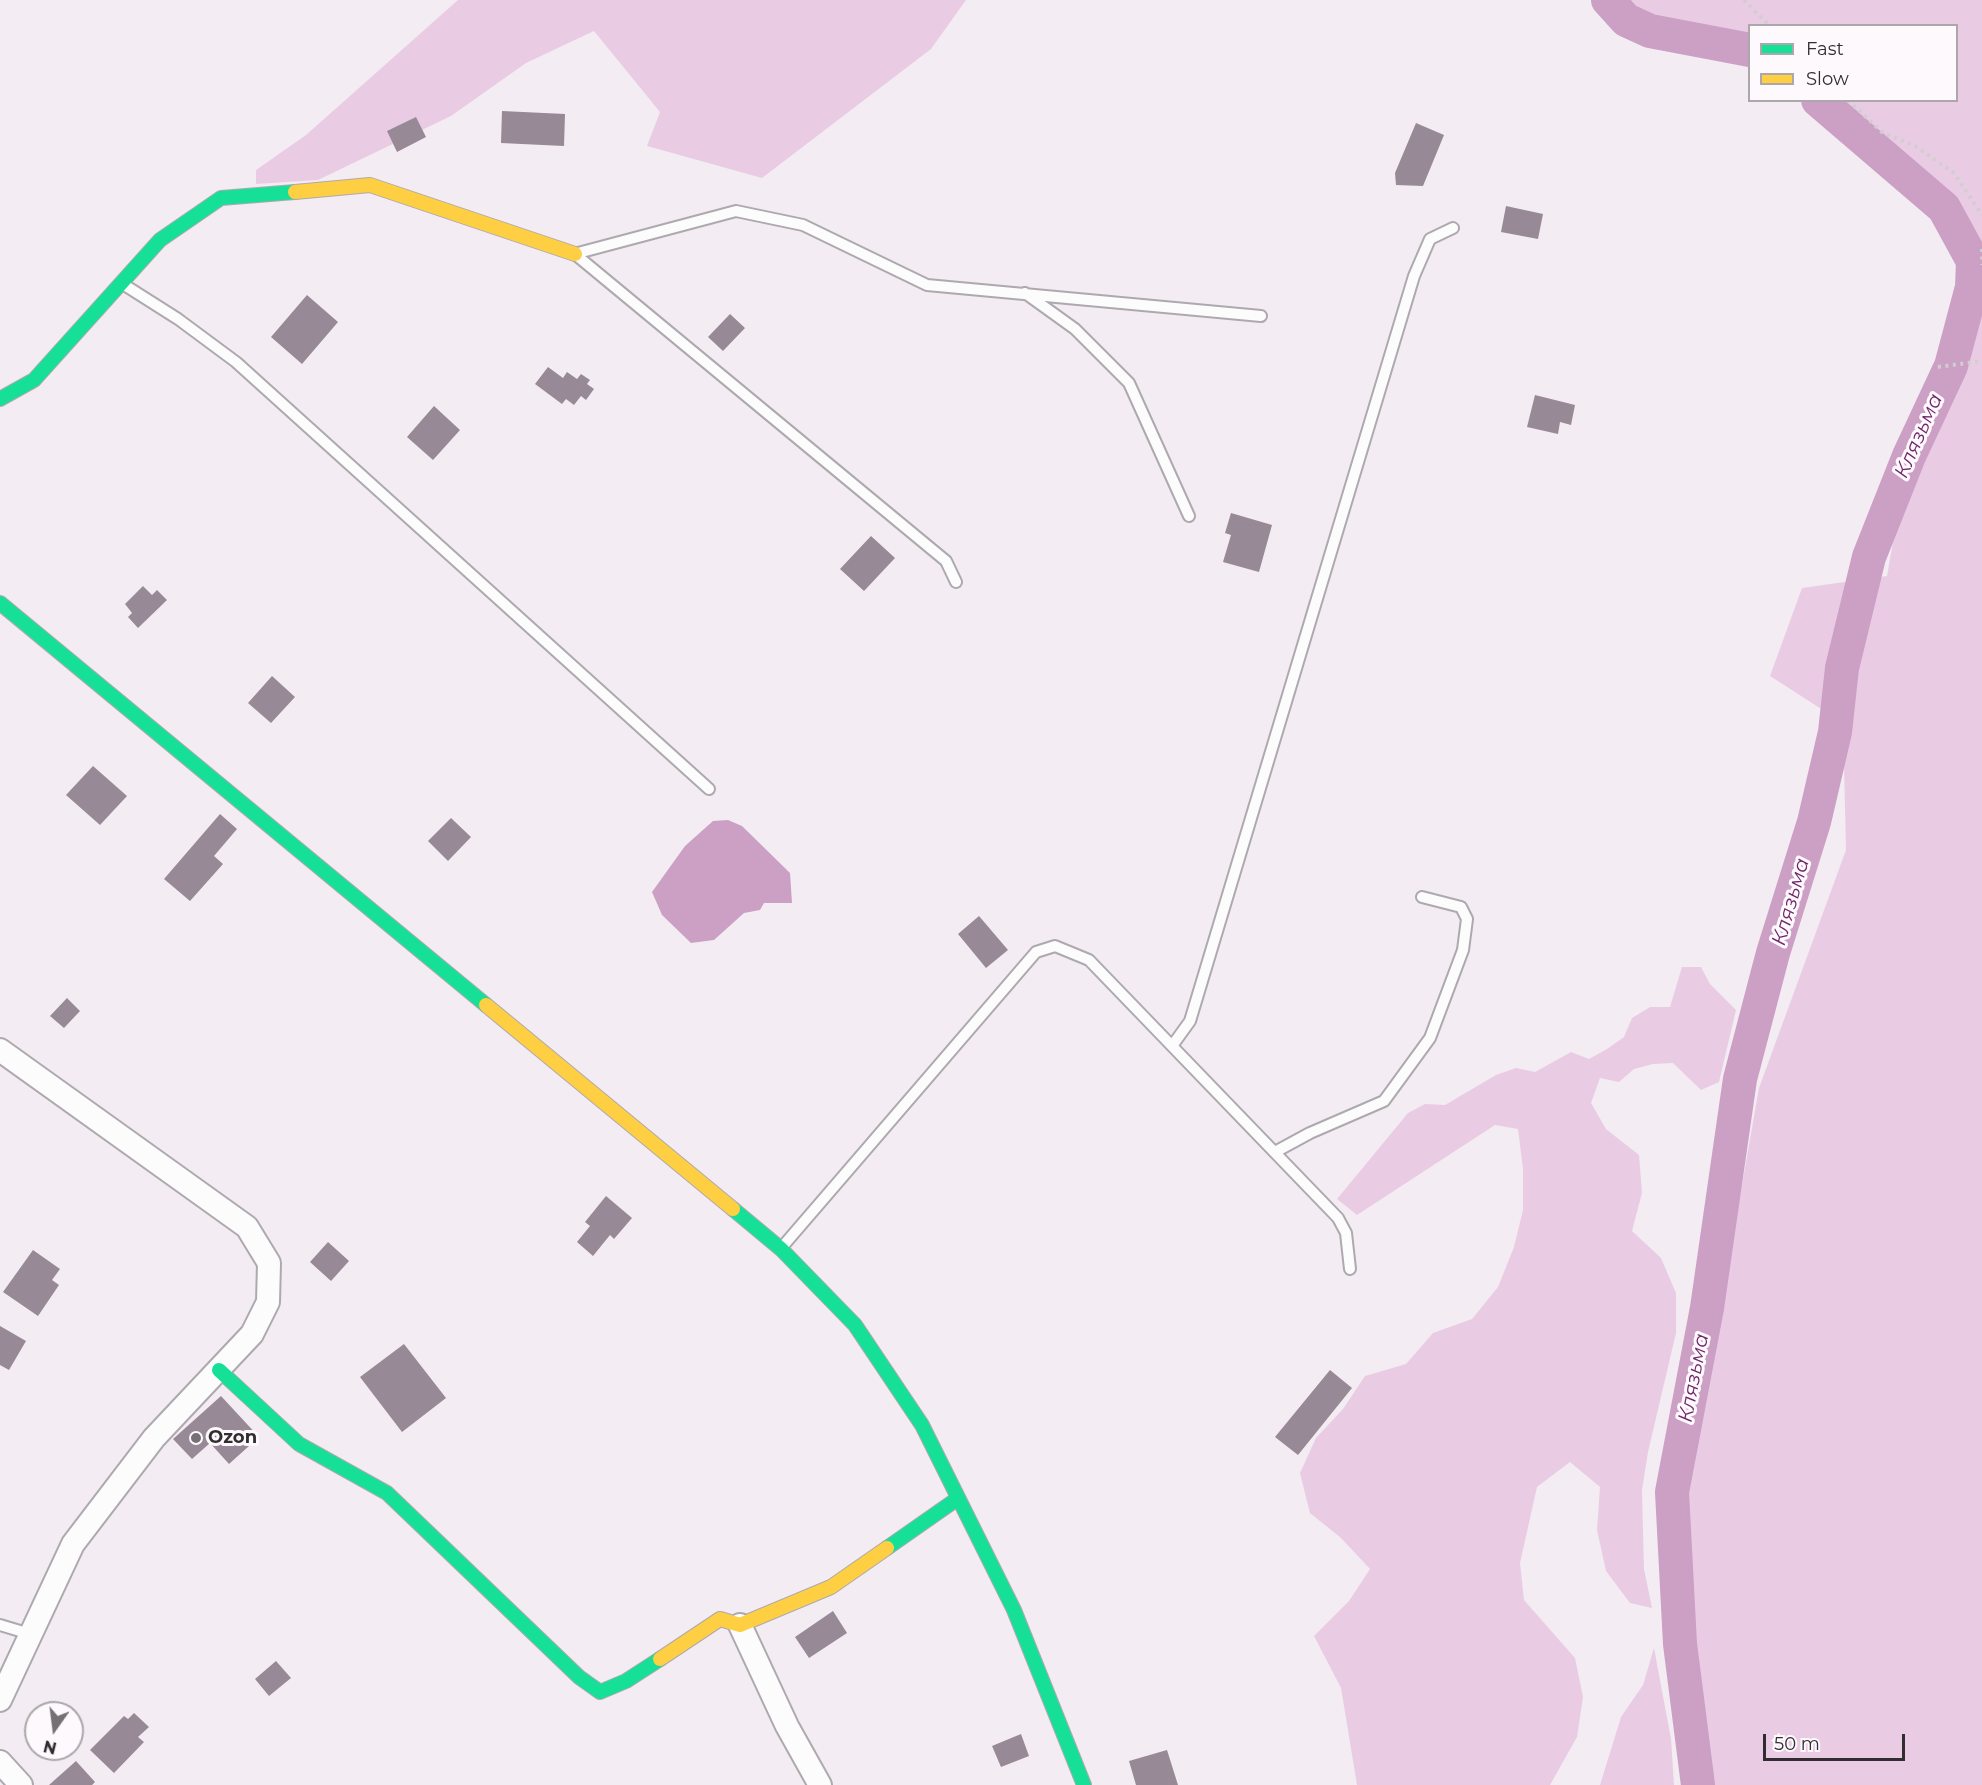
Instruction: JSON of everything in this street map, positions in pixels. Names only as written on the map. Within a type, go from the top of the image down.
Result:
[{"type":"street","points":[[0,399],[34,380],[123,284],[160,240],[221,198],[370,185],[575,254]]},
{"type":"street","points":[[0,603],[781,1249],[855,1325],[922,1425],[1014,1610],[1084,1785]]},
{"type":"street","points":[[0,1050],[247,1227],[269,1263],[268,1302],[252,1334],[154,1438],[73,1544],[0,1700]]},
{"type":"street","points":[[219,1370],[299,1444],[387,1494],[579,1677],[600,1692],[626,1682],[720,1619],[740,1625],[831,1587],[957,1499]]},
{"type":"street","points":[[740,1625],[788,1726],[820,1785]]},
{"type":"street","points":[[0,1762],[21,1785]]},
{"type":"lane","points":[[575,254],[736,211],[803,225],[927,285],[1023,292],[1261,316]]},
{"type":"lane","points":[[1172,1046],[1190,1020],[1414,276],[1430,239],[1453,228]]},
{"type":"lane","points":[[575,254],[946,561],[956,582]]},
{"type":"lane","points":[[123,284],[178,319],[236,362],[709,789]]},
{"type":"lane","points":[[1023,292],[1075,329],[1129,383],[1189,516]]},
{"type":"lane","points":[[1275,1152],[1310,1133],[1384,1101],[1430,1038],[1463,950],[1467,919],[1461,907],[1422,897]]},
{"type":"lane","points":[[781,1249],[1036,952],[1054,946],[1089,960],[1338,1218],[1346,1233],[1350,1269]]},
{"type":"lane","points":[[0,1624],[30,1634]]},
{"type":"path","points":[[1744,0],[1768,24]]},
{"type":"path","points":[[1850,102],[1883,133],[1915,146],[1954,173],[1982,215]]},
{"type":"path","points":[[1982,249],[1982,265]]},
{"type":"path","points":[[1938,367],[1982,361]]},
{"type":"shaded area","points":[[458,0],[966,0],[931,49],[762,178],[647,146],[660,112],[594,31],[526,63],[451,116],[318,180],[256,184],[256,170],[306,135]]},
{"type":"shaded area","points":[[1618,0],[1982,0],[1982,1785],[1707,1785],[1689,1623],[1685,1509],[1759,1088],[1846,850],[1843,723],[1770,676],[1802,588],[1887,576],[1899,508],[1969,348],[1981,261],[1906,168],[1833,102],[1958,102],[1958,24],[1748,24],[1748,41],[1714,28],[1629,12]]},
{"type":"shaded area","points":[[728,820],[742,826],[790,873],[792,903],[764,903],[760,910],[744,913],[714,940],[691,943],[662,915],[652,892],[685,846],[713,821]]},
{"type":"shaded area","points":[[1682,967],[1701,967],[1710,984],[1736,1010],[1719,1082],[1701,1090],[1673,1063],[1653,1064],[1634,1069],[1619,1082],[1600,1078],[1591,1103],[1606,1129],[1639,1155],[1642,1193],[1632,1231],[1661,1258],[1676,1293],[1676,1333],[1648,1452],[1642,1490],[1644,1569],[1652,1608],[1630,1603],[1606,1571],[1597,1530],[1600,1487],[1570,1462],[1537,1487],[1520,1563],[1524,1600],[1575,1658],[1583,1697],[1577,1737],[1550,1785],[1357,1785],[1341,1688],[1314,1636],[1349,1601],[1370,1569],[1341,1538],[1310,1513],[1300,1473],[1316,1438],[1343,1409],[1365,1376],[1406,1364],[1433,1333],[1472,1319],[1498,1287],[1514,1247],[1523,1210],[1523,1169],[1518,1129],[1495,1125],[1357,1215],[1337,1199],[1408,1113],[1425,1104],[1445,1105],[1496,1075],[1516,1068],[1535,1072],[1571,1052],[1589,1059],[1624,1037],[1632,1018],[1650,1007],[1670,1007]]},
{"type":"shaded area","points":[[1654,1648],[1671,1739],[1674,1785],[1600,1785],[1621,1717],[1643,1685]]},
{"type":"building","points":[[502,111],[565,114],[564,146],[501,143]]},
{"type":"building","points":[[416,117],[426,137],[397,152],[387,131]]},
{"type":"building","points":[[1416,123],[1444,135],[1423,186],[1396,185],[1395,173]]},
{"type":"building","points":[[1506,206],[1543,214],[1538,239],[1501,232]]},
{"type":"building","points":[[307,295],[338,322],[302,364],[271,337]]},
{"type":"building","points":[[730,314],[745,328],[723,351],[708,337]]},
{"type":"building","points":[[548,367],[563,378],[567,372],[577,379],[581,374],[590,380],[587,384],[594,389],[586,400],[581,396],[574,405],[566,399],[562,404],[535,384]]},
{"type":"building","points":[[1535,395],[1575,405],[1571,425],[1560,422],[1558,434],[1527,427]]},
{"type":"building","points":[[434,406],[460,430],[433,460],[407,437]]},
{"type":"building","points":[[1231,513],[1272,525],[1259,572],[1223,562],[1231,535],[1225,533]]},
{"type":"building","points":[[871,536],[895,558],[864,591],[840,569]]},
{"type":"building","points":[[143,586],[152,595],[157,590],[167,600],[138,628],[128,617],[132,613],[125,604]]},
{"type":"building","points":[[272,676],[295,697],[271,723],[248,703]]},
{"type":"building","points":[[93,766],[127,796],[100,825],[66,795]]},
{"type":"building","points":[[220,814],[237,829],[214,856],[223,864],[190,901],[164,879]]},
{"type":"building","points":[[451,818],[471,837],[448,861],[428,841]]},
{"type":"building","points":[[979,916],[1008,950],[986,968],[958,934]]},
{"type":"building","points":[[67,998],[80,1011],[64,1028],[50,1016]]},
{"type":"building","points":[[606,1196],[632,1218],[614,1239],[610,1235],[593,1256],[577,1242],[590,1226],[585,1222]]},
{"type":"building","points":[[328,1242],[349,1261],[331,1281],[310,1262]]},
{"type":"building","points":[[33,1250],[60,1269],[52,1280],[59,1285],[38,1316],[3,1292]]},
{"type":"building","points":[[0,1326],[26,1341],[9,1370],[0,1365]]},
{"type":"building","points":[[404,1344],[446,1398],[402,1432],[360,1377]]},
{"type":"building","points":[[1330,1370],[1352,1388],[1298,1455],[1275,1437]]},
{"type":"building","points":[[221,1396],[259,1437],[229,1464],[210,1443],[192,1459],[173,1439]]},
{"type":"building","points":[[833,1611],[847,1633],[809,1658],[795,1637]]},
{"type":"building","points":[[276,1661],[291,1678],[269,1696],[255,1679]]},
{"type":"building","points":[[134,1713],[149,1727],[138,1737],[144,1742],[114,1773],[90,1750],[124,1716],[128,1719]]},
{"type":"building","points":[[1021,1734],[1029,1756],[1001,1767],[992,1746]]},
{"type":"building","points":[[1167,1750],[1178,1785],[1136,1785],[1129,1761]]},
{"type":"building","points":[[76,1761],[95,1782],[92,1785],[49,1785]]},
{"type":"waterway","name":"Клязьма","points":[[1608,0],[1626,20],[1650,31],[1748,50]]},
{"type":"waterway","name":"Клязьма","points":[[1698,1785],[1680,1644],[1672,1492],[1707,1308],[1740,1079],[1773,953],[1814,822],[1835,732],[1842,668],[1869,557],[1909,456],[1951,366],[1972,287],[1973,261],[1944,208],[1820,102]]},
{"type":"traffic: fast","points":[[0,399],[34,380],[160,240],[221,198],[295,192]]},
{"type":"traffic: fast","points":[[0,603],[486,1005]]},
{"type":"traffic: fast","points":[[733,1209],[781,1249],[855,1325],[922,1425],[1014,1610],[1084,1785]]},
{"type":"traffic: fast","points":[[219,1370],[299,1444],[387,1493],[579,1677],[600,1692],[626,1681],[660,1659]]},
{"type":"traffic: fast","points":[[887,1548],[957,1499]]},
{"type":"traffic: slow","points":[[295,192],[370,185],[575,254]]},
{"type":"traffic: slow","points":[[486,1005],[733,1209]]},
{"type":"traffic: slow","points":[[660,1659],[720,1619],[740,1625],[831,1587],[887,1548]]},
{"type":"place","name":"Ozon","points":[[196,1438]]}]
